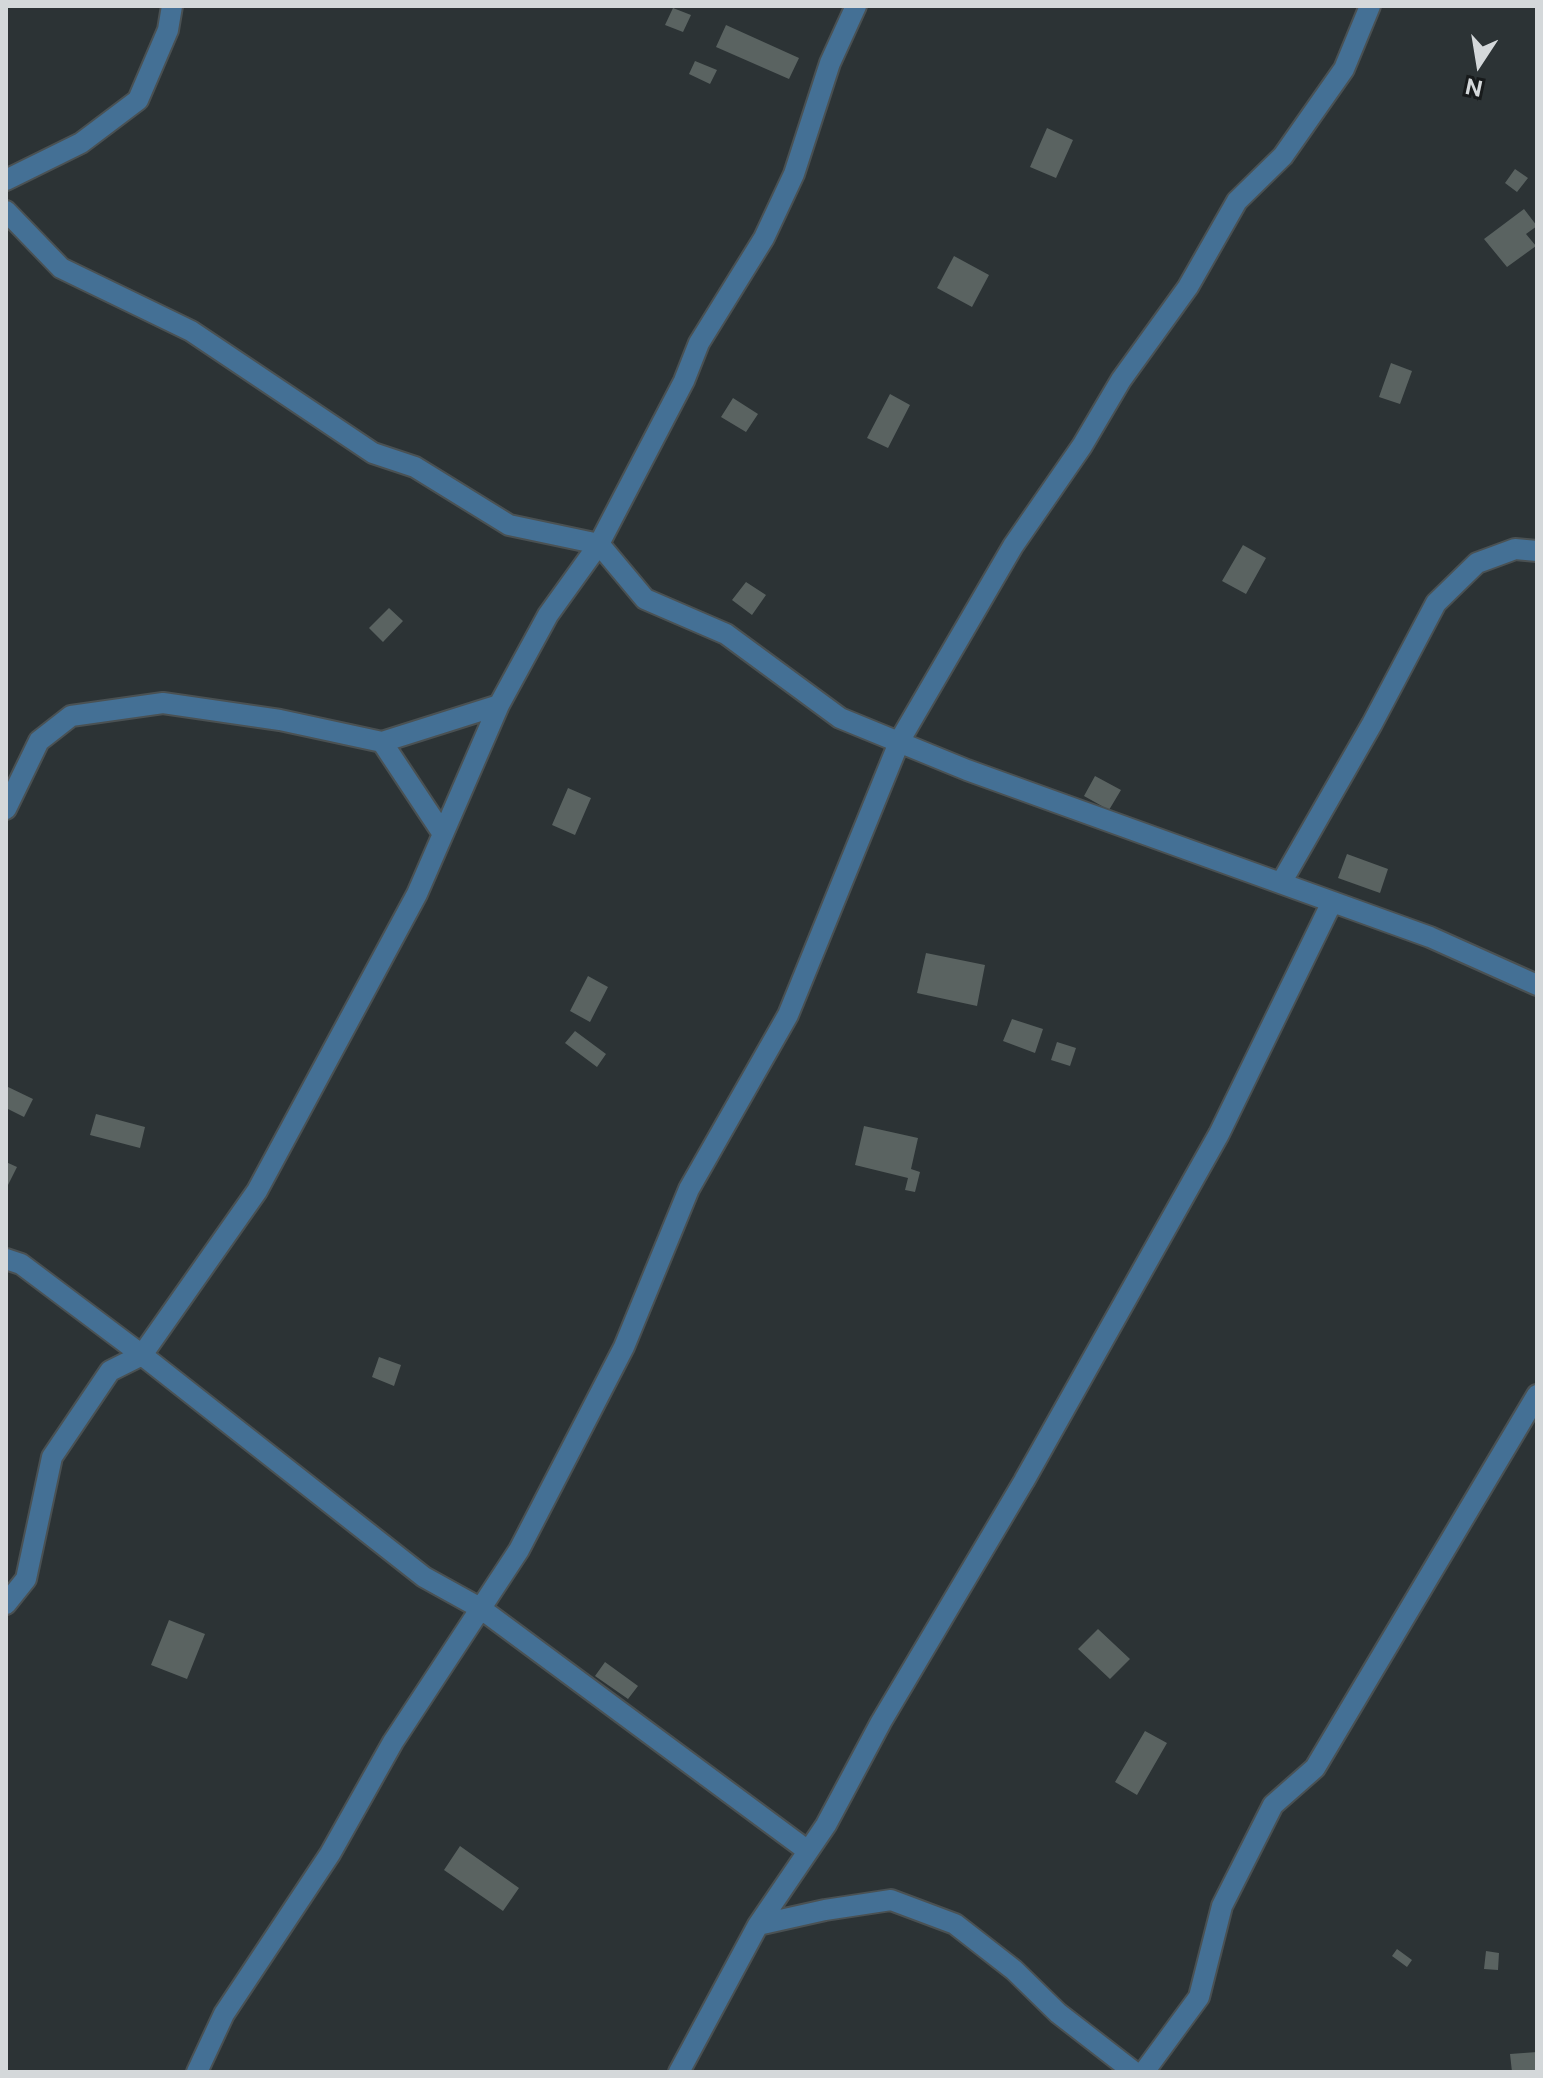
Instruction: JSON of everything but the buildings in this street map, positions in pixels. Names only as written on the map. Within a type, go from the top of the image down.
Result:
[{"type":"street","points":[[6,180],[81,143],[138,100],[168,30],[172,6]]},
{"type":"street","points":[[6,1604],[26,1579],[52,1457],[110,1371],[142,1355],[257,1191],[417,894],[499,705],[548,615],[599,544],[684,381],[699,343],[764,238],[794,174],[830,63],[856,6]]},
{"type":"street","points":[[197,2072],[224,2014],[330,1854],[393,1742],[519,1550],[624,1347],[689,1189],[788,1015],[900,740],[1013,546],[1082,446],[1121,380],[1188,287],[1237,201],[1283,156],[1344,69],[1370,6]]},
{"type":"street","points":[[6,211],[61,268],[191,331],[373,453],[415,467],[509,525],[599,544],[645,599],[726,634],[840,718],[967,770],[1430,937],[1537,985]]},
{"type":"street","points":[[1281,883],[1372,724],[1436,603],[1477,563],[1515,549],[1537,551]]},
{"type":"street","points":[[6,809],[39,741],[71,716],[163,703],[280,720],[382,742],[499,705]]},
{"type":"street","points":[[382,742],[443,834]]},
{"type":"street","points":[[679,2072],[758,1925],[826,1825],[881,1722],[1024,1481],[1219,1134],[1332,902]]},
{"type":"street","points":[[6,1259],[21,1264],[142,1355],[424,1577],[480,1608],[808,1851]]},
{"type":"street","points":[[1144,2072],[1199,1997],[1222,1906],[1273,1805],[1315,1768],[1537,1395]]},
{"type":"street","points":[[758,1925],[891,1900],[955,1924],[1014,1970],[1058,2013],[1134,2072]]}]
